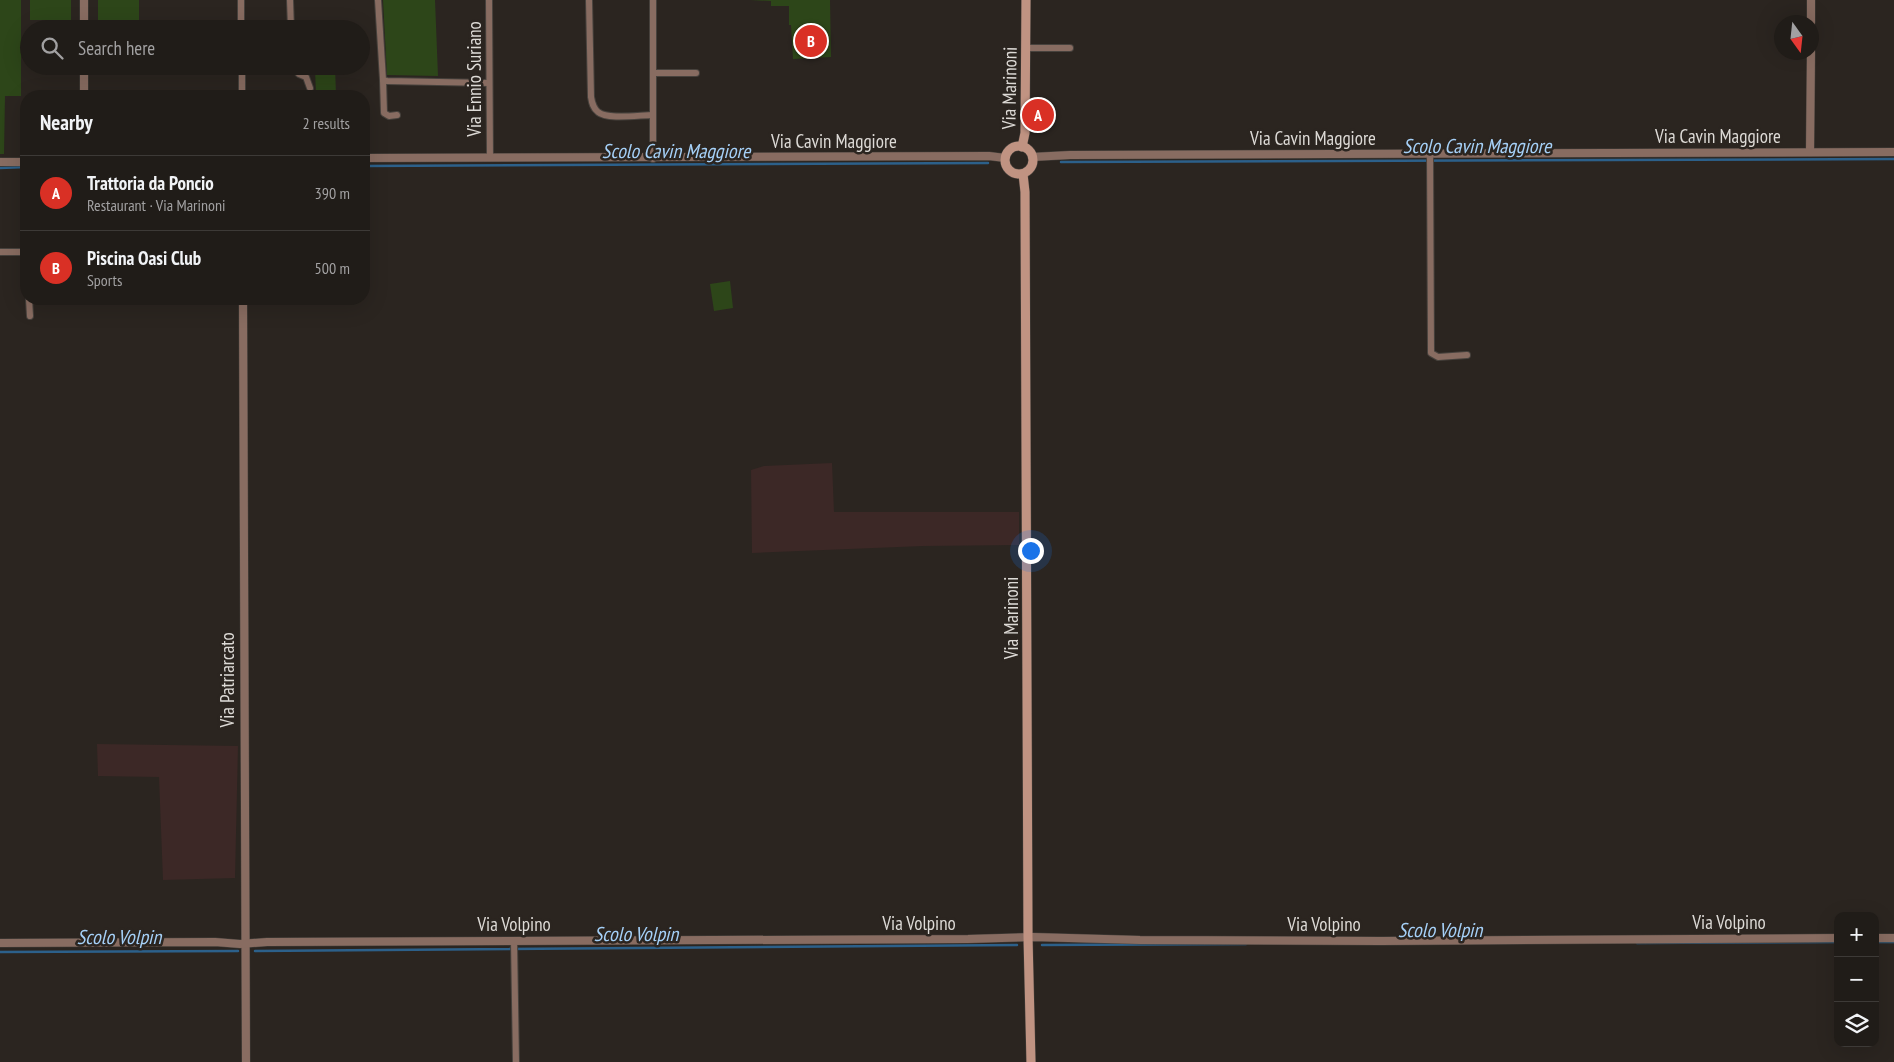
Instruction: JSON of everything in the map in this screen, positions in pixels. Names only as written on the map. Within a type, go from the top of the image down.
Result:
[{"type":"main road","name":"Via Marinoni","points":[[1022,147],[1025,133],[1026,0]]},
{"type":"main road","name":"Via Marinoni","points":[[1005,158],[1013,148],[1022,147],[1030,152],[1032,158]]},
{"type":"main road","points":[[1005,158],[1009,171],[1022,174],[1031,168],[1032,158]]},
{"type":"main road","name":"Via Marinoni","points":[[1022,174],[1025,192],[1028,937],[1031,1062]]},
{"type":"street","points":[[84,0],[84,20]]},
{"type":"street","points":[[241,0],[242,20]]},
{"type":"street","points":[[290,0],[291,20]]},
{"type":"street","points":[[378,0],[384,113],[389,116],[397,115]]},
{"type":"street","name":"Via Ennio Suriano","points":[[489,0],[490,158]]},
{"type":"street","points":[[590,0],[591,97],[594,107],[599,113],[608,116],[653,115]]},
{"type":"street","points":[[653,0],[653,158]]},
{"type":"street","points":[[1811,0],[1811,15]]},
{"type":"street","points":[[1026,48],[1070,48]]},
{"type":"street","points":[[1810,152],[1811,60]]},
{"type":"street","points":[[653,73],[696,73]]},
{"type":"street","points":[[84,75],[84,90]]},
{"type":"street","points":[[242,75],[242,90]]},
{"type":"street","points":[[301,75],[306,77],[310,88]]},
{"type":"street","points":[[383,80],[490,83]]},
{"type":"street","name":"Via Cavin Maggiore","points":[[1032,158],[1070,154],[1430,159],[1894,152]]},
{"type":"street","name":"Via Cavin Maggiore","points":[[370,158],[989,156],[1005,158]]},
{"type":"street","points":[[1430,159],[1431,353],[1433,356],[1438,357],[1467,355]]},
{"type":"street","points":[[0,162],[20,162]]},
{"type":"street","points":[[0,252],[20,252]]},
{"type":"street","points":[[29,305],[30,316]]},
{"type":"street","name":"Via Patriarcato","points":[[243,305],[244,944],[246,1062]]},
{"type":"street","name":"Via Volpino","points":[[0,943],[215,942],[244,944],[267,942],[514,946],[1028,937],[1362,940],[1834,938]]},
{"type":"street","points":[[1879,938],[1894,938]]},
{"type":"street","points":[[514,946],[516,1062]]},
{"type":"shaded area","points":[[832,463],[834,512],[1019,512],[1019,545],[923,546],[752,553],[751,470],[764,466]]},
{"type":"shaded area","points":[[97,744],[238,746],[235,878],[163,880],[159,777],[98,776]]},
{"type":"green space","points":[[0,0],[21,0],[21,90],[20,96],[5,96],[4,154],[0,154]]},
{"type":"green space","points":[[30,0],[71,0],[71,20],[30,20]]},
{"type":"green space","points":[[98,0],[139,0],[139,20],[98,20]]},
{"type":"green space","points":[[383,0],[435,0],[438,76],[387,75]]},
{"type":"green space","points":[[750,0],[830,0],[831,57],[793,59],[789,6],[771,6],[771,1]]},
{"type":"green space","points":[[315,75],[335,75],[336,90],[316,90]]},
{"type":"green space","points":[[730,281],[733,308],[714,311],[710,284]]},
{"type":"waterway","name":"Scolo Cavin Maggiore","points":[[1061,162],[1894,159]]},
{"type":"waterway","name":"Scolo Cavin Maggiore","points":[[370,166],[988,163]]},
{"type":"waterway","name":"Scolo Cavin Maggiore","points":[[0,168],[20,167]]},
{"type":"waterway","name":"Scolo Volpin","points":[[1637,943],[1834,942]]},
{"type":"waterway","name":"Scolo Volpin","points":[[1879,942],[1894,942]]},
{"type":"waterway","name":"Scolo Volpin","points":[[1042,945],[1246,944]]},
{"type":"waterway","name":"Scolo Volpin","points":[[255,951],[1017,945]]},
{"type":"waterway","name":"Scolo Volpin","points":[[0,952],[238,951]]},
{"type":"place","name":"Piscina Oasi Club","points":[[811,41]]},
{"type":"place","name":"Trattoria da Poncio","points":[[1038,115]]}]
